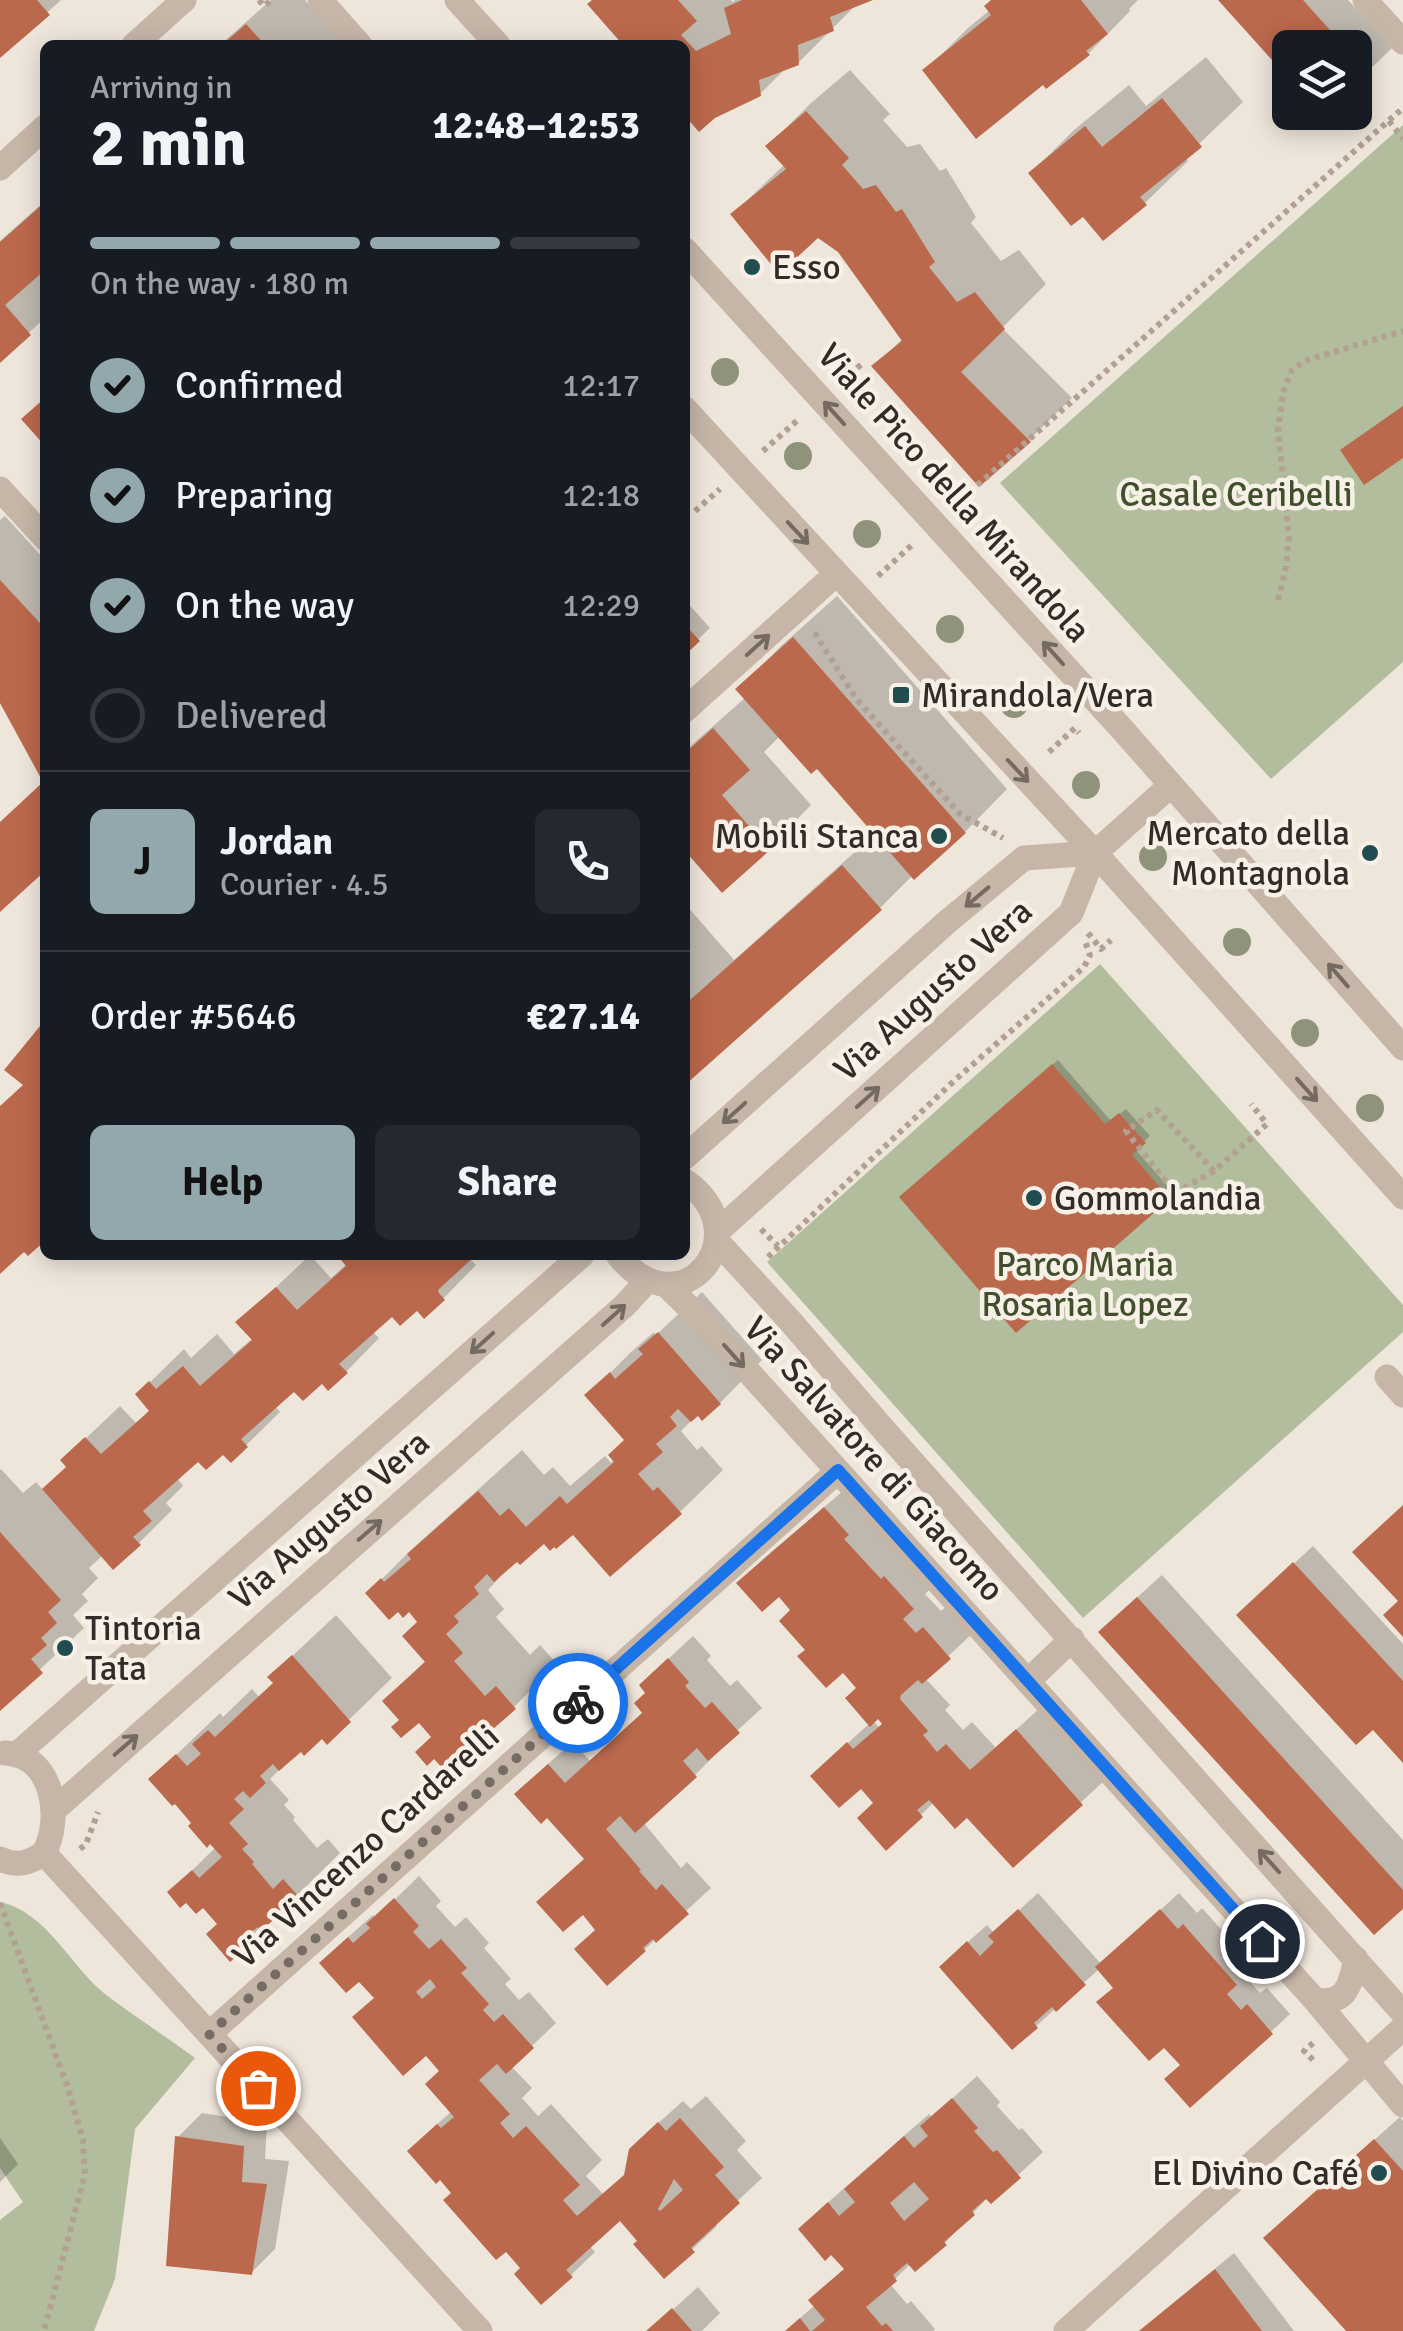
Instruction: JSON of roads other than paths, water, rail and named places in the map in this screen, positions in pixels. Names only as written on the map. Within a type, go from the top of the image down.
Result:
[{"type":"street","points":[[140,40],[184,0]]},
{"type":"street","points":[[320,0],[356,40]]},
{"type":"street","points":[[458,0],[494,40]]},
{"type":"street","points":[[1366,0],[1403,42]]},
{"type":"street","points":[[0,168],[40,132]]},
{"type":"street","name":"Viale Pico della Mirandola","points":[[690,256],[1171,784],[1403,1048]]},
{"type":"street","points":[[690,415],[1095,853],[1403,1197]]},
{"type":"street","points":[[0,489],[40,533]]},
{"type":"street","points":[[690,705],[836,574]]},
{"type":"street","points":[[1095,853],[1171,784]]},
{"type":"street","name":"Via Augusto Vera","points":[[54,1810],[624,1306],[657,1283],[688,1280],[706,1267],[714,1254],[716,1236],[1071,913],[1095,853],[1024,858],[932,935],[690,1153]]},
{"type":"street","name":"Via Salvatore di Giacomo","points":[[690,1186],[713,1215],[716,1236],[1403,2013]]},
{"type":"street","name":"Via Augusto Vera","points":[[9,1754],[576,1260]]},
{"type":"street","name":"Via Salvatore di Giacomo","points":[[623,1260],[698,1316],[1315,2000],[1403,2105]]},
{"type":"street","name":"Via Vincenzo Cardarelli","points":[[209,2034],[838,1470]]},
{"type":"street","points":[[1028,1681],[1072,1639]]},
{"type":"street","points":[[0,1859],[18,1864],[44,1852],[54,1810],[43,1777],[30,1761],[9,1754]]},
{"type":"street","points":[[44,1852],[480,2331]]},
{"type":"street","points":[[1315,2000],[1326,2002],[1345,1992],[1356,1959]]},
{"type":"street","points":[[1066,2331],[1403,2028]]},
{"type":"place","name":"Esso","points":[[752,267]]},
{"type":"place","name":"Mirandola/Vera","points":[[901,695]]},
{"type":"place","name":"Mobili Stanca","points":[[939,836]]},
{"type":"place","name":"Mercato della Montagnola","points":[[1370,853]]},
{"type":"place","name":"Gommolandia","points":[[1034,1198]]},
{"type":"place","name":"Tintoria Tata","points":[[65,1648]]},
{"type":"place","name":"El Divino Café","points":[[1379,2173]]},
{"type":"park label","name":"Casale Ceribelli","points":[[1236,494]]},
{"type":"park label","name":"Parco Maria Rosaria Lopez","points":[[1085,1284]]}]
